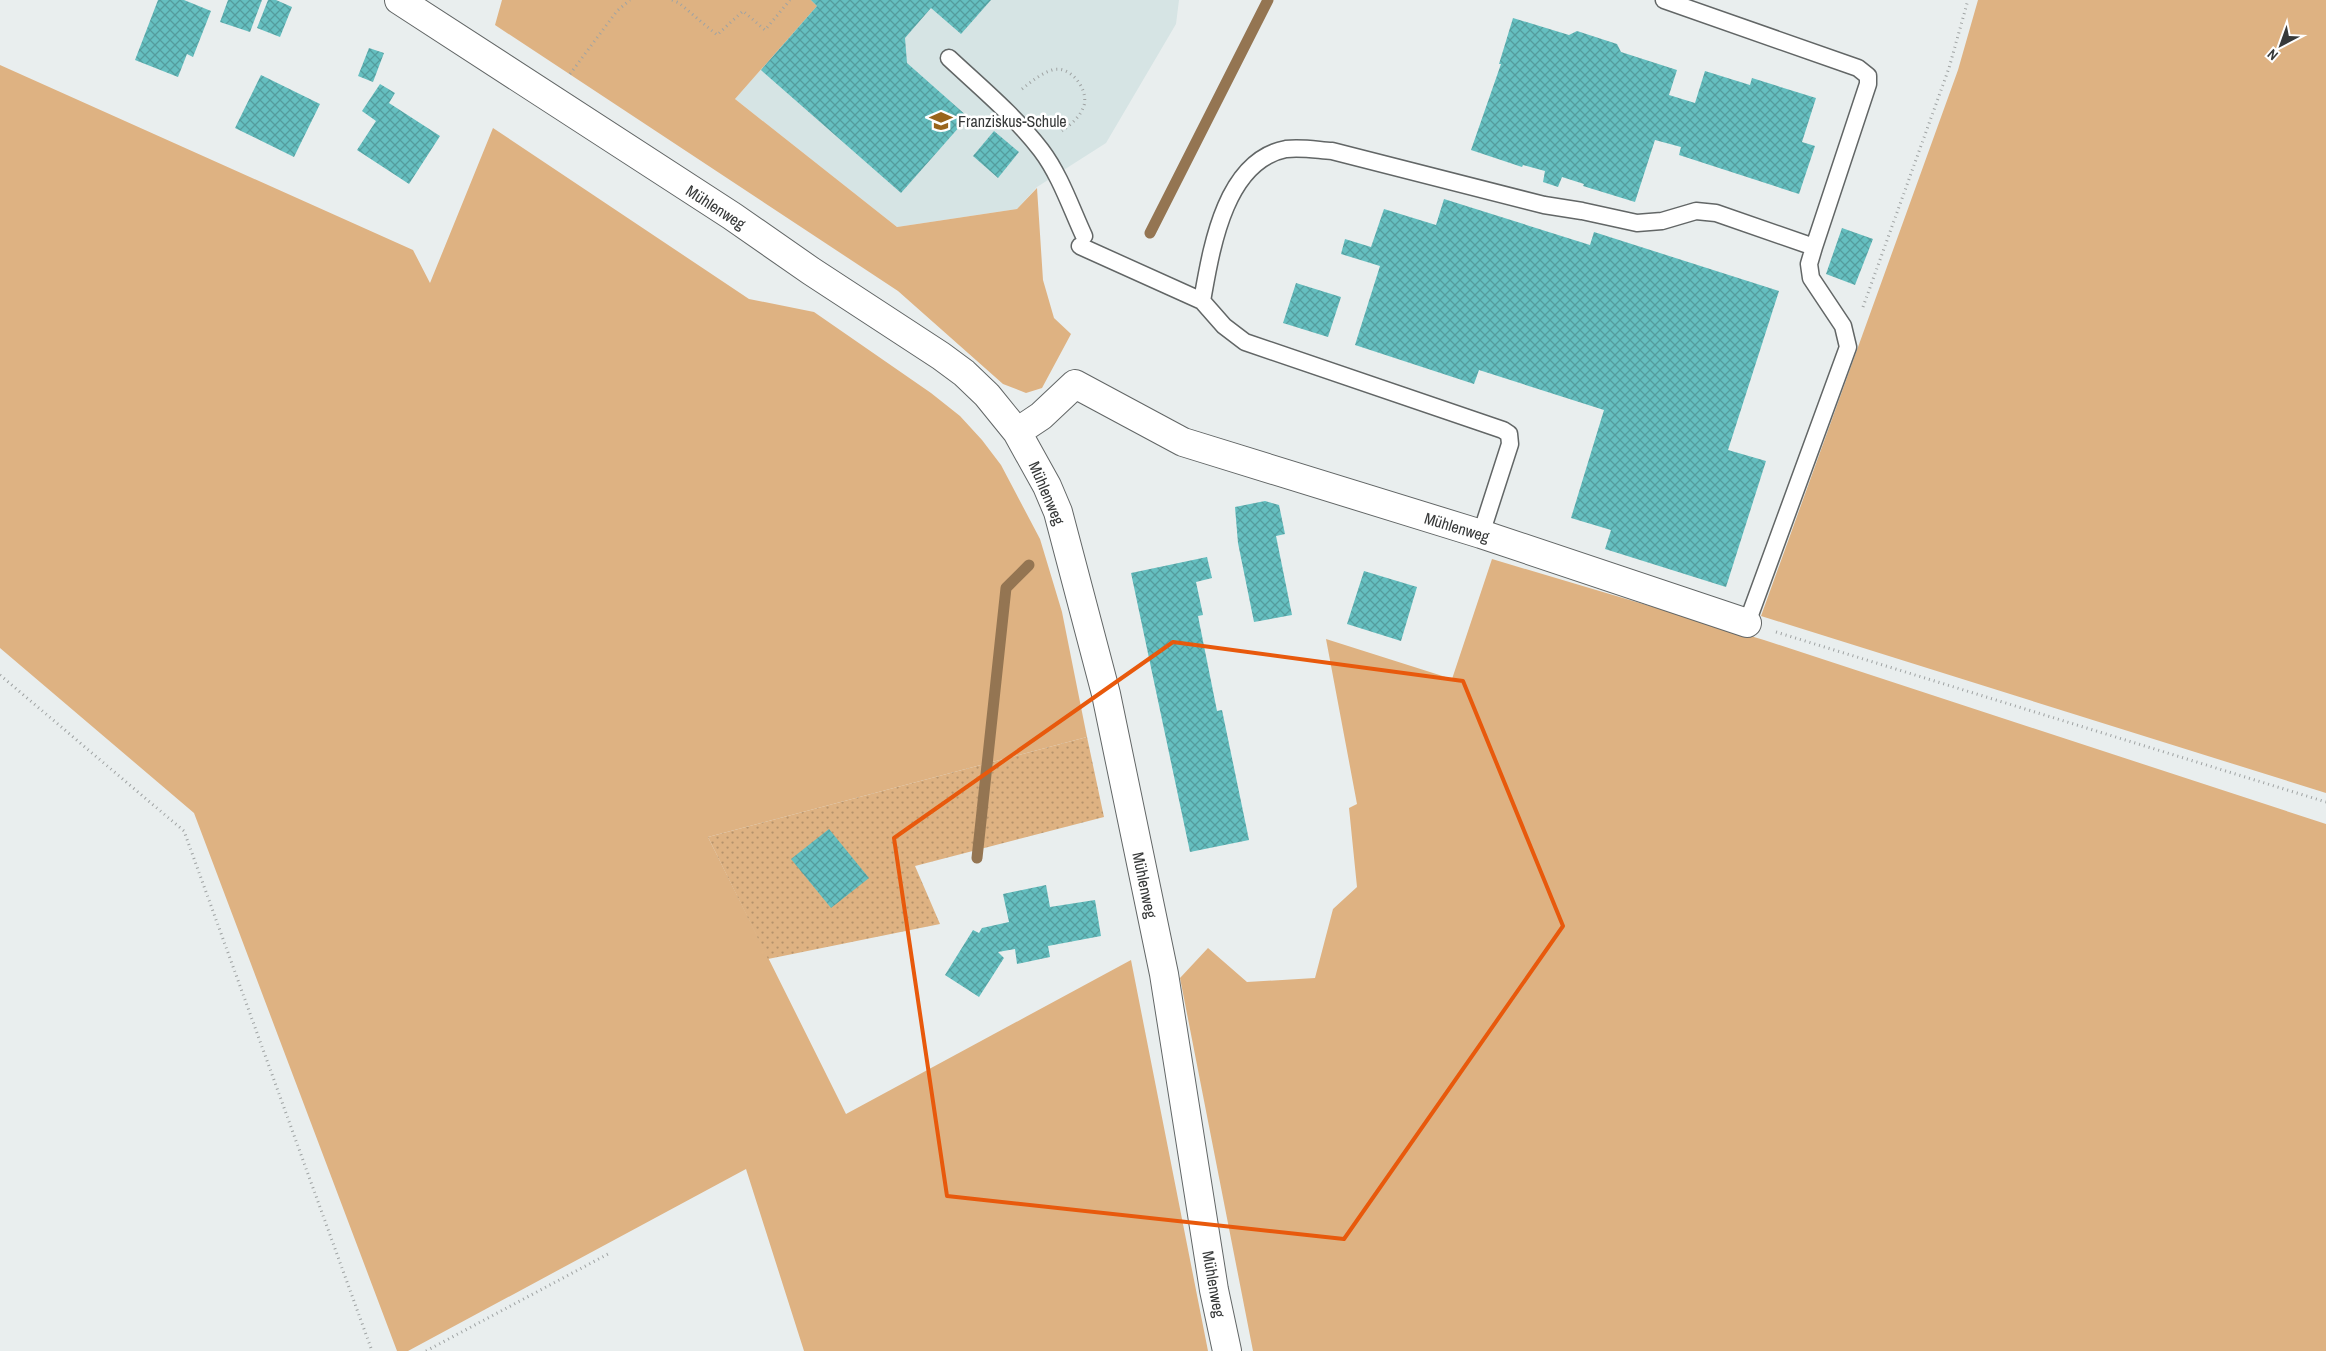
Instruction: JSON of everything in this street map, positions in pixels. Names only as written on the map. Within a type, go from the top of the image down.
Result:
[{"type":"street","name":"Mühlenweg","points":[[399,0],[732,216],[811,271],[941,356],[987,395],[1017,432],[1047,486],[1058,512],[1106,694],[1164,974],[1214,1290],[1227,1351]]},
{"type":"street","name":"Mühlenweg","points":[[1017,432],[1048,410],[1075,384],[1183,442],[1480,534],[1747,623]]},
{"type":"lane","points":[[1664,0],[1858,68],[1868,76],[1868,84],[1809,264],[1810,278],[1843,326],[1848,347],[1747,623]]},
{"type":"lane","points":[[949,58],[1001,107],[1042,151],[1056,175],[1082,241],[1202,301],[1229,330],[1245,342],[1504,430],[1509,434],[1510,444],[1480,534]]},
{"type":"lane","points":[[1202,301],[1220,218],[1229,200],[1246,174],[1256,164],[1277,152],[1287,149],[1332,152],[1544,205],[1636,223],[1662,221],[1696,211],[1708,211],[1814,247]]},
{"type":"path","points":[[552,98],[617,11],[630,0]]},
{"type":"path","points":[[672,0],[679,3],[717,35],[743,11],[764,30],[790,0]]},
{"type":"path","points":[[1848,347],[1949,68],[1968,0]]},
{"type":"path","points":[[1001,107],[1037,78],[1053,70],[1066,71],[1074,76],[1084,94],[1083,109],[1042,151]]},
{"type":"path","points":[[1747,623],[2326,802]]},
{"type":"path","points":[[0,675],[184,831],[372,1351]]},
{"type":"path","points":[[426,1351],[608,1254]]},
{"type":"highlighted area","points":[[1173,642],[1463,681],[1563,926],[1344,1239],[947,1196],[894,838]]},
{"type":"shaded area","points":[[502,0],[811,0],[817,6],[735,99],[897,227],[1017,209],[1037,188],[1043,280],[1054,318],[1071,334],[1042,388],[1026,393],[1003,384],[898,291],[495,25]]},
{"type":"shaded area","name":"Franziskus-Schule","points":[[811,0],[1179,0],[1176,24],[1106,143],[1037,187],[1017,209],[897,227],[735,99],[817,5]]},
{"type":"shaded area","points":[[1978,0],[2326,0],[2326,793],[1761,616],[1958,70]]},
{"type":"shaded area","points":[[0,65],[413,250],[430,283],[493,128],[749,299],[814,312],[931,393],[960,416],[1001,465],[1040,539],[1062,612],[1087,737],[708,837],[846,1114],[1131,960],[1208,1351],[804,1351],[746,1169],[408,1351],[397,1351],[194,813],[0,648]]},
{"type":"shaded area","points":[[1492,559],[1764,640],[2326,824],[2326,1351],[1253,1351],[1180,978],[1208,948],[1247,982],[1315,978],[1333,909],[1357,887],[1349,808],[1357,804],[1326,639],[1452,679]]},
{"type":"shaded area","points":[[1087,737],[1104,817],[915,866],[940,924],[768,959],[708,837]]},
{"type":"building","points":[[158,0],[184,0],[211,11],[193,57],[187,54],[178,77],[135,60]]},
{"type":"building","points":[[228,0],[262,0],[250,32],[220,22]]},
{"type":"building","points":[[268,0],[276,0],[292,7],[280,37],[257,28]]},
{"type":"building","points":[[811,0],[991,0],[961,34],[931,8],[905,38],[907,63],[968,117],[901,193],[761,70],[817,6]]},
{"type":"building","points":[[1513,18],[1569,35],[1577,31],[1617,44],[1621,52],[1677,70],[1669,95],[1695,103],[1705,71],[1750,85],[1752,78],[1816,98],[1802,142],[1815,146],[1799,194],[1679,155],[1681,147],[1655,140],[1635,202],[1583,186],[1584,184],[1562,177],[1558,187],[1543,182],[1545,171],[1523,165],[1522,167],[1471,150],[1501,64],[1499,64]]},
{"type":"building","points":[[369,48],[384,53],[373,82],[358,76]]},
{"type":"building","points":[[261,75],[320,104],[294,157],[235,128]]},
{"type":"building","points":[[380,84],[395,93],[389,103],[440,136],[409,184],[357,150],[376,121],[362,111]]},
{"type":"building","points":[[994,131],[1019,152],[998,178],[973,156]]},
{"type":"building","points":[[1444,199],[1590,245],[1594,232],[1779,291],[1728,450],[1766,461],[1726,587],[1605,549],[1611,530],[1571,518],[1604,410],[1479,370],[1474,384],[1355,345],[1380,266],[1341,254],[1345,239],[1371,247],[1384,209],[1436,225]]},
{"type":"building","points":[[1842,228],[1873,239],[1855,285],[1826,274]]},
{"type":"building","points":[[1296,283],[1341,297],[1328,337],[1283,323]]},
{"type":"building","points":[[1265,501],[1279,505],[1285,534],[1276,536],[1292,615],[1254,622],[1238,543],[1235,507]]},
{"type":"building","points":[[1207,557],[1212,578],[1196,582],[1203,615],[1198,616],[1217,711],[1222,710],[1249,840],[1190,852],[1131,573]]},
{"type":"building","points":[[1364,571],[1417,587],[1401,641],[1347,624]]},
{"type":"building","points":[[829,829],[869,878],[831,908],[791,859]]},
{"type":"building","points":[[1046,885],[1050,907],[1095,900],[1101,936],[1048,946],[1050,957],[1017,964],[1015,949],[998,952],[1004,958],[979,997],[945,975],[973,930],[979,933],[982,928],[1009,922],[1003,894]]},
{"type":"waterway","points":[[1150,233],[1268,0]]},
{"type":"waterway","points":[[977,858],[1006,588],[1029,565]]},
{"type":"place","name":"Franziskus-Schule","points":[[941,121]]}]
